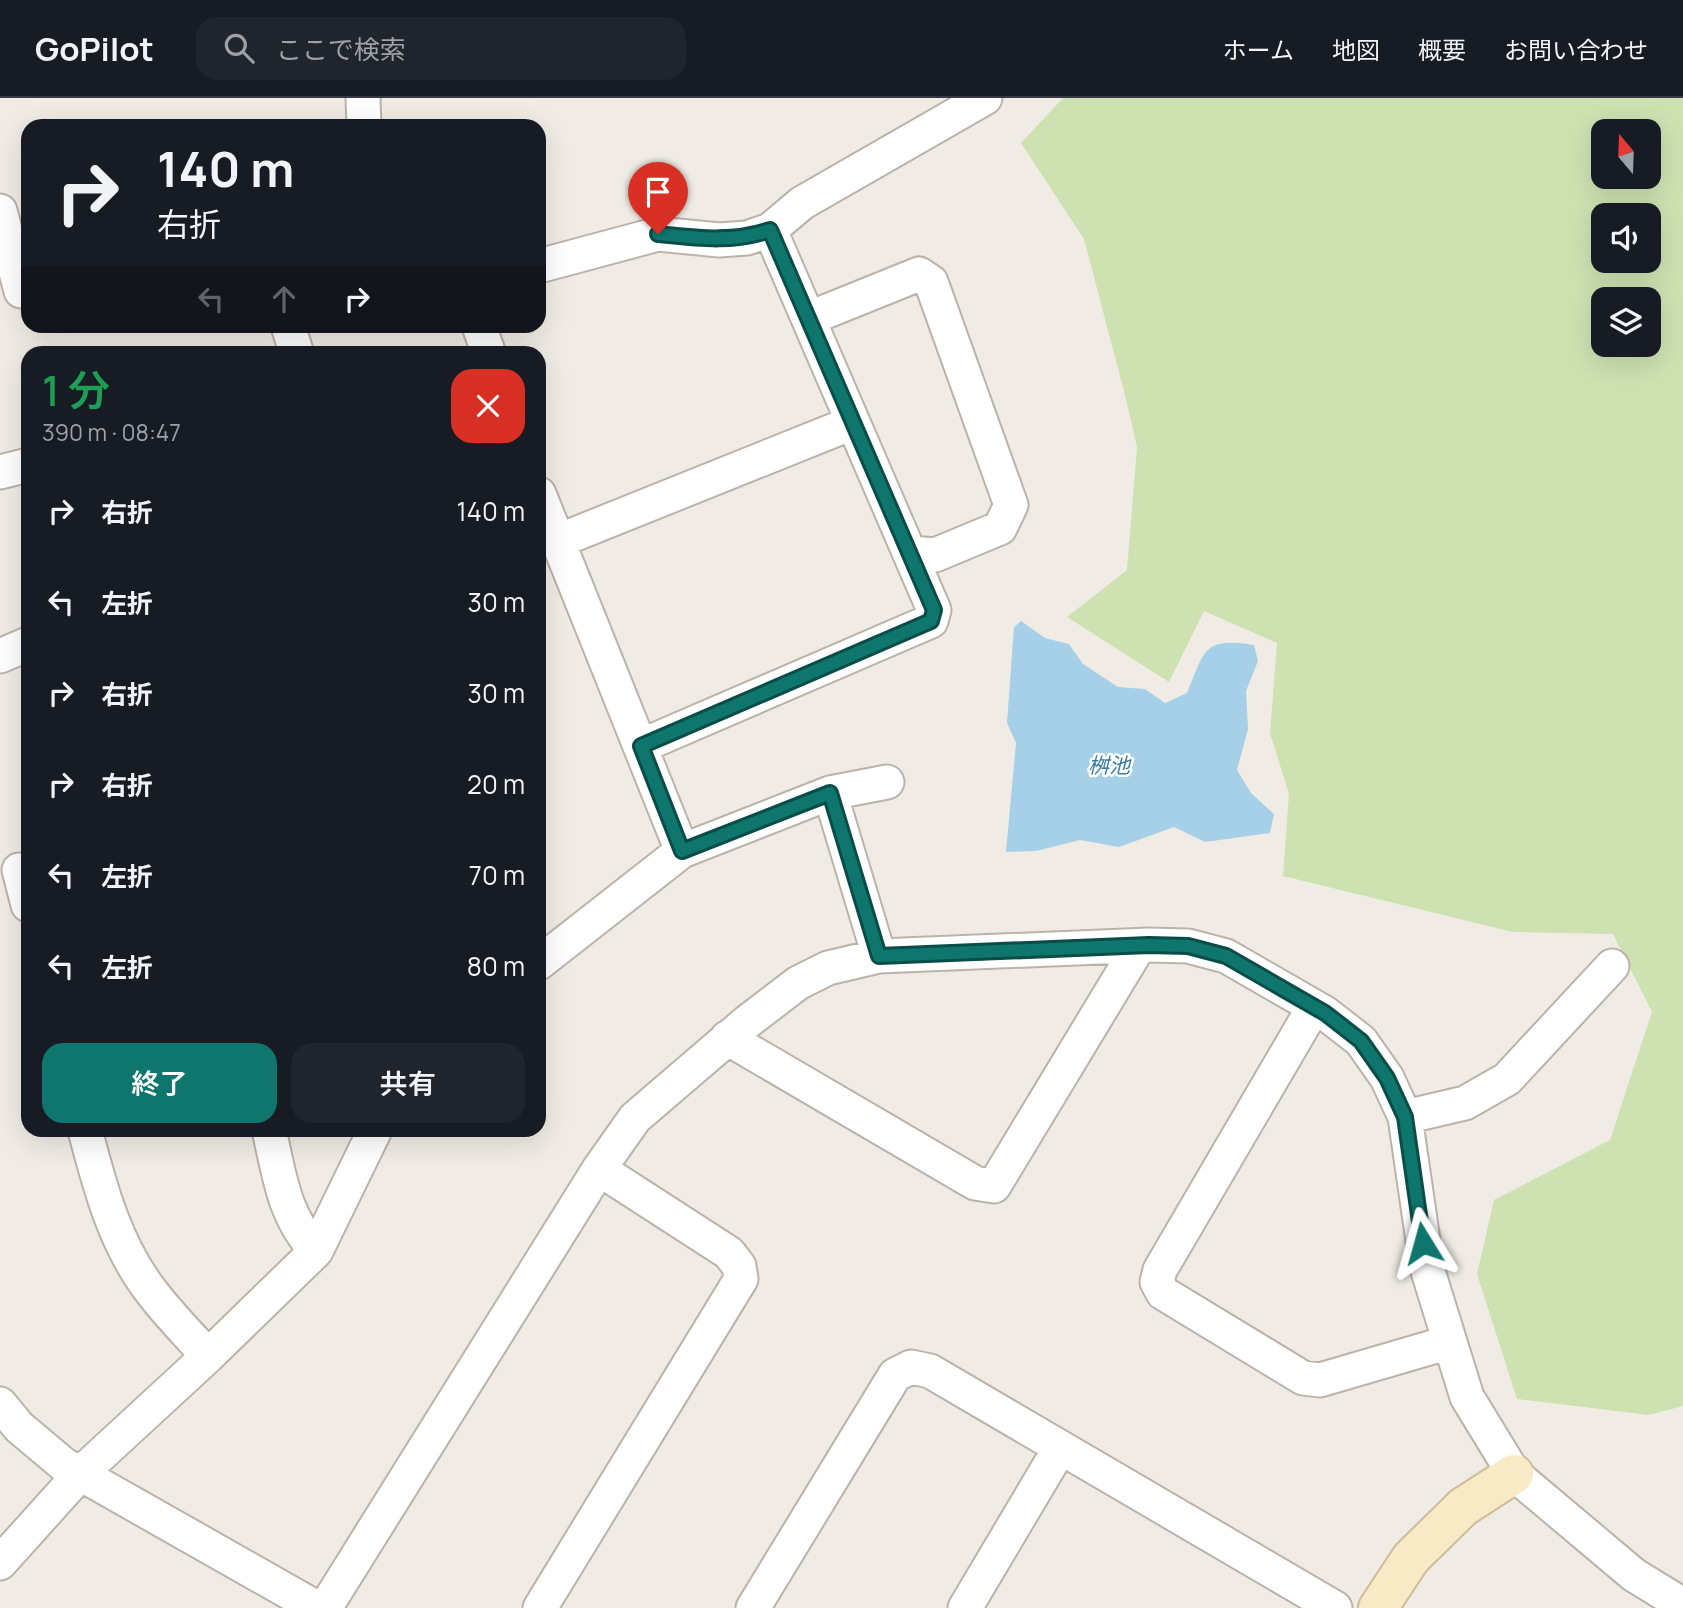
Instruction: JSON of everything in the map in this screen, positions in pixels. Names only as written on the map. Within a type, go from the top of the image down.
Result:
[{"type":"street","points":[[363,98],[364,119]]},
{"type":"street","points":[[546,264],[658,234],[719,240],[747,238],[770,230],[802,203],[985,98]]},
{"type":"street","points":[[0,212],[16,292]]},
{"type":"street","points":[[641,746],[931,621],[934,610],[770,230]]},
{"type":"street","points":[[810,318],[919,274],[931,282],[1011,505],[1000,528],[935,555],[911,553]]},
{"type":"street","points":[[558,541],[852,423]]},
{"type":"street","points":[[0,472],[21,467]]},
{"type":"street","points":[[546,511],[682,851]]},
{"type":"street","points":[[0,656],[21,647]]},
{"type":"street","points":[[546,958],[682,851],[830,793],[887,782]]},
{"type":"street","points":[[830,793],[879,956]]},
{"type":"street","points":[[727,1038],[975,1183],[994,1185],[1139,946]]},
{"type":"street","points":[[324,1608],[598,1169],[635,1118],[727,1038],[799,983],[828,968],[879,956],[1139,946],[1188,946],[1226,956],[1314,1007],[1361,1041],[1387,1078],[1405,1117],[1427,1268],[1468,1397],[1514,1474],[1634,1575],[1683,1605]]},
{"type":"street","points":[[1405,1117],[1465,1103],[1507,1079],[1612,966]]},
{"type":"street","points":[[1314,1007],[1160,1270],[1157,1282],[1163,1293],[1303,1378],[1320,1380],[1450,1342]]},
{"type":"street","points":[[87,1137],[100,1191],[135,1267],[153,1294],[208,1356]]},
{"type":"street","points":[[271,1137],[289,1211],[298,1230],[316,1251]]},
{"type":"street","points":[[0,1563],[80,1474],[208,1356],[316,1251],[372,1137]]},
{"type":"street","points":[[540,1608],[741,1279],[739,1266],[729,1252],[598,1169]]},
{"type":"street","points":[[753,1608],[895,1376],[911,1367],[930,1371],[1335,1608]]},
{"type":"street","points":[[0,1404],[19,1427],[63,1464],[317,1608]]},
{"type":"street","points":[[965,1608],[1060,1448]]},
{"type":"street","points":[[1378,1608],[1410,1558],[1463,1507],[1514,1474]]},
{"type":"green space","points":[[1063,98],[1683,98],[1683,1406],[1649,1415],[1517,1399],[1477,1274],[1494,1200],[1610,1140],[1652,1012],[1613,934],[1513,932],[1283,876],[1289,794],[1270,733],[1277,643],[1204,611],[1169,682],[1067,617],[1127,570],[1137,447],[1084,239],[1021,143]]},
{"type":"water","name":"桝池","points":[[1021,621],[1045,638],[1069,644],[1083,664],[1118,687],[1145,689],[1165,703],[1187,693],[1203,657],[1215,645],[1254,645],[1258,661],[1246,691],[1248,729],[1237,770],[1251,793],[1274,814],[1270,833],[1205,842],[1174,827],[1119,847],[1080,840],[1036,851],[1006,852],[1016,743],[1007,723],[1014,627]]},
{"type":"route","points":[[658,234],[719,240],[747,238],[770,230],[934,610],[931,621],[641,746],[682,851],[830,793],[879,956],[1149,945],[1188,946],[1226,956],[1325,1013],[1361,1041],[1387,1078],[1405,1117],[1423,1243]]}]
